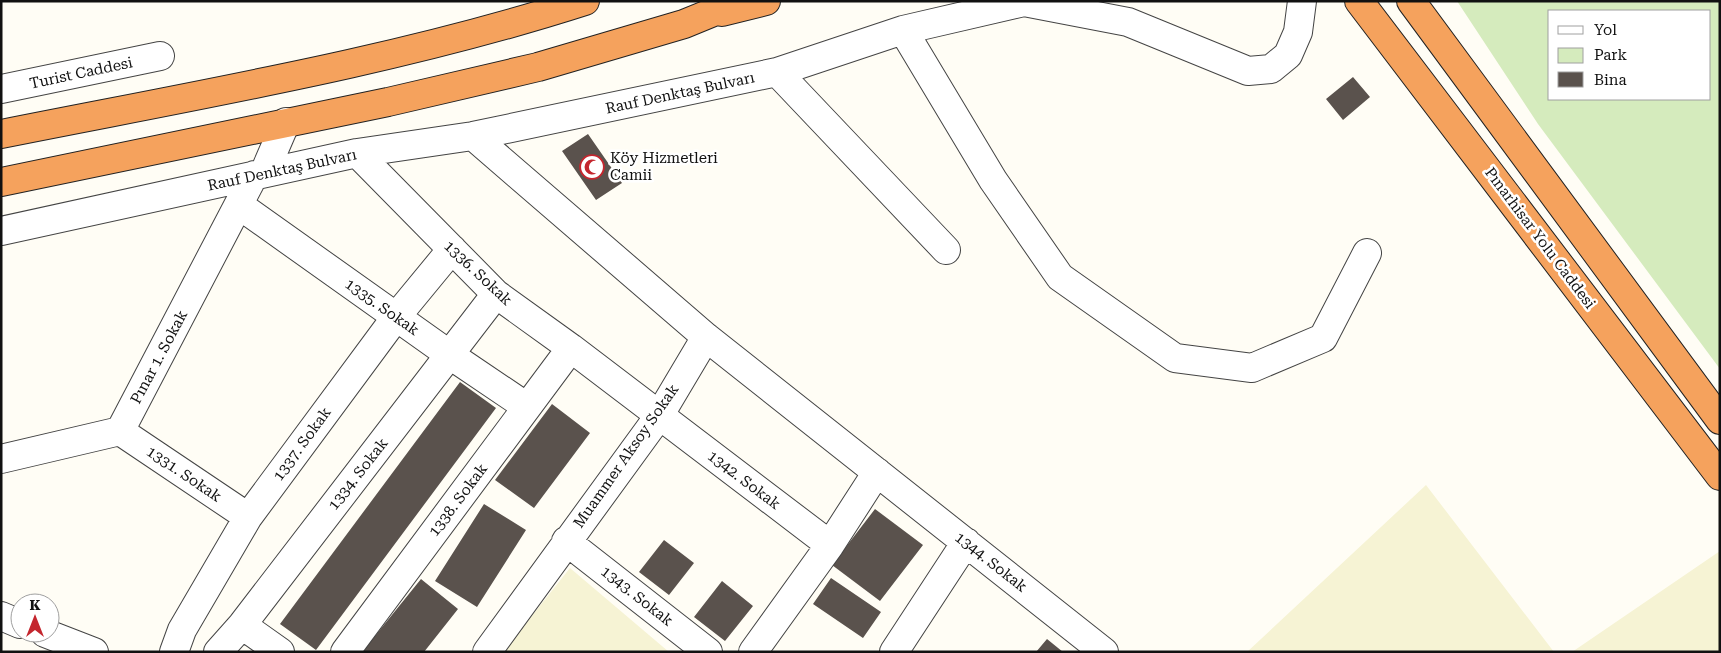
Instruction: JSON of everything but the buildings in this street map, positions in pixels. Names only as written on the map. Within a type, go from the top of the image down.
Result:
[{"type":"highway","points":[[1,134],[419,47],[531,18],[585,1]]},
{"type":"highway","points":[[711,15],[740,1]]},
{"type":"highway","points":[[1,182],[388,102],[538,67],[711,15],[766,1]]},
{"type":"highway","name":"Pınarhisar Yolu Caddesi","points":[[1359,1],[1720,476]]},
{"type":"highway","points":[[1411,1],[1720,420]]},
{"type":"street","name":"Rauf Denktaş Bulvarı","points":[[1,231],[357,153],[473,136],[777,72],[903,30],[1024,2],[1128,22],[1248,71],[1271,69],[1288,55],[1298,32],[1302,1]]},
{"type":"street","points":[[903,30],[993,180],[1060,277],[1175,358],[1252,368],[1323,338],[1367,253]]},
{"type":"street","name":"Turist Caddesi","points":[[1,89],[160,56]]},
{"type":"street","points":[[777,72],[946,250]]},
{"type":"street","name":"Pınar 1. Sokak","points":[[120,430],[239,205],[259,174],[286,122]]},
{"type":"street","points":[[473,136],[706,337]]},
{"type":"street","name":"1336. Sokak","points":[[357,153],[496,294],[571,348],[659,416]]},
{"type":"street","name":"1335. Sokak","points":[[239,205],[450,355],[527,407]]},
{"type":"street","name":"1337. Sokak","points":[[174,652],[182,630],[248,517],[396,317],[452,249]]},
{"type":"street","name":"1334. Sokak","points":[[218,652],[242,625],[496,294]]},
{"type":"street","name":"Muammer Aksoy Sokak","points":[[487,652],[566,541],[659,416],[706,337]]},
{"type":"street","name":"1344. Sokak","points":[[706,337],[1104,652]]},
{"type":"street","name":"1338. Sokak","points":[[345,652],[571,348]]},
{"type":"street","name":"1342. Sokak","points":[[659,416],[830,545]]},
{"type":"street","points":[[1,459],[120,430]]},
{"type":"street","name":"1331. Sokak","points":[[120,430],[248,517]]},
{"type":"street","points":[[753,652],[830,545],[877,472]]},
{"type":"street","name":"1343. Sokak","points":[[566,541],[708,652]]},
{"type":"street","points":[[894,652],[966,542]]},
{"type":"street","points":[[242,625],[280,652]]},
{"type":"street","points":[[60,639],[94,652]]},
{"type":"shaded area","points":[[1426,485],[1554,652],[1247,652]]},
{"type":"shaded area","points":[[1720,551],[1720,652],[1572,652]]},
{"type":"shaded area","points":[[570,568],[669,652],[503,652]]},
{"type":"green space","points":[[1457,1],[1720,1],[1720,369],[1538,124]]},
{"type":"place","name":"Köy Hizmetleri Camii","points":[[592,167]]}]
